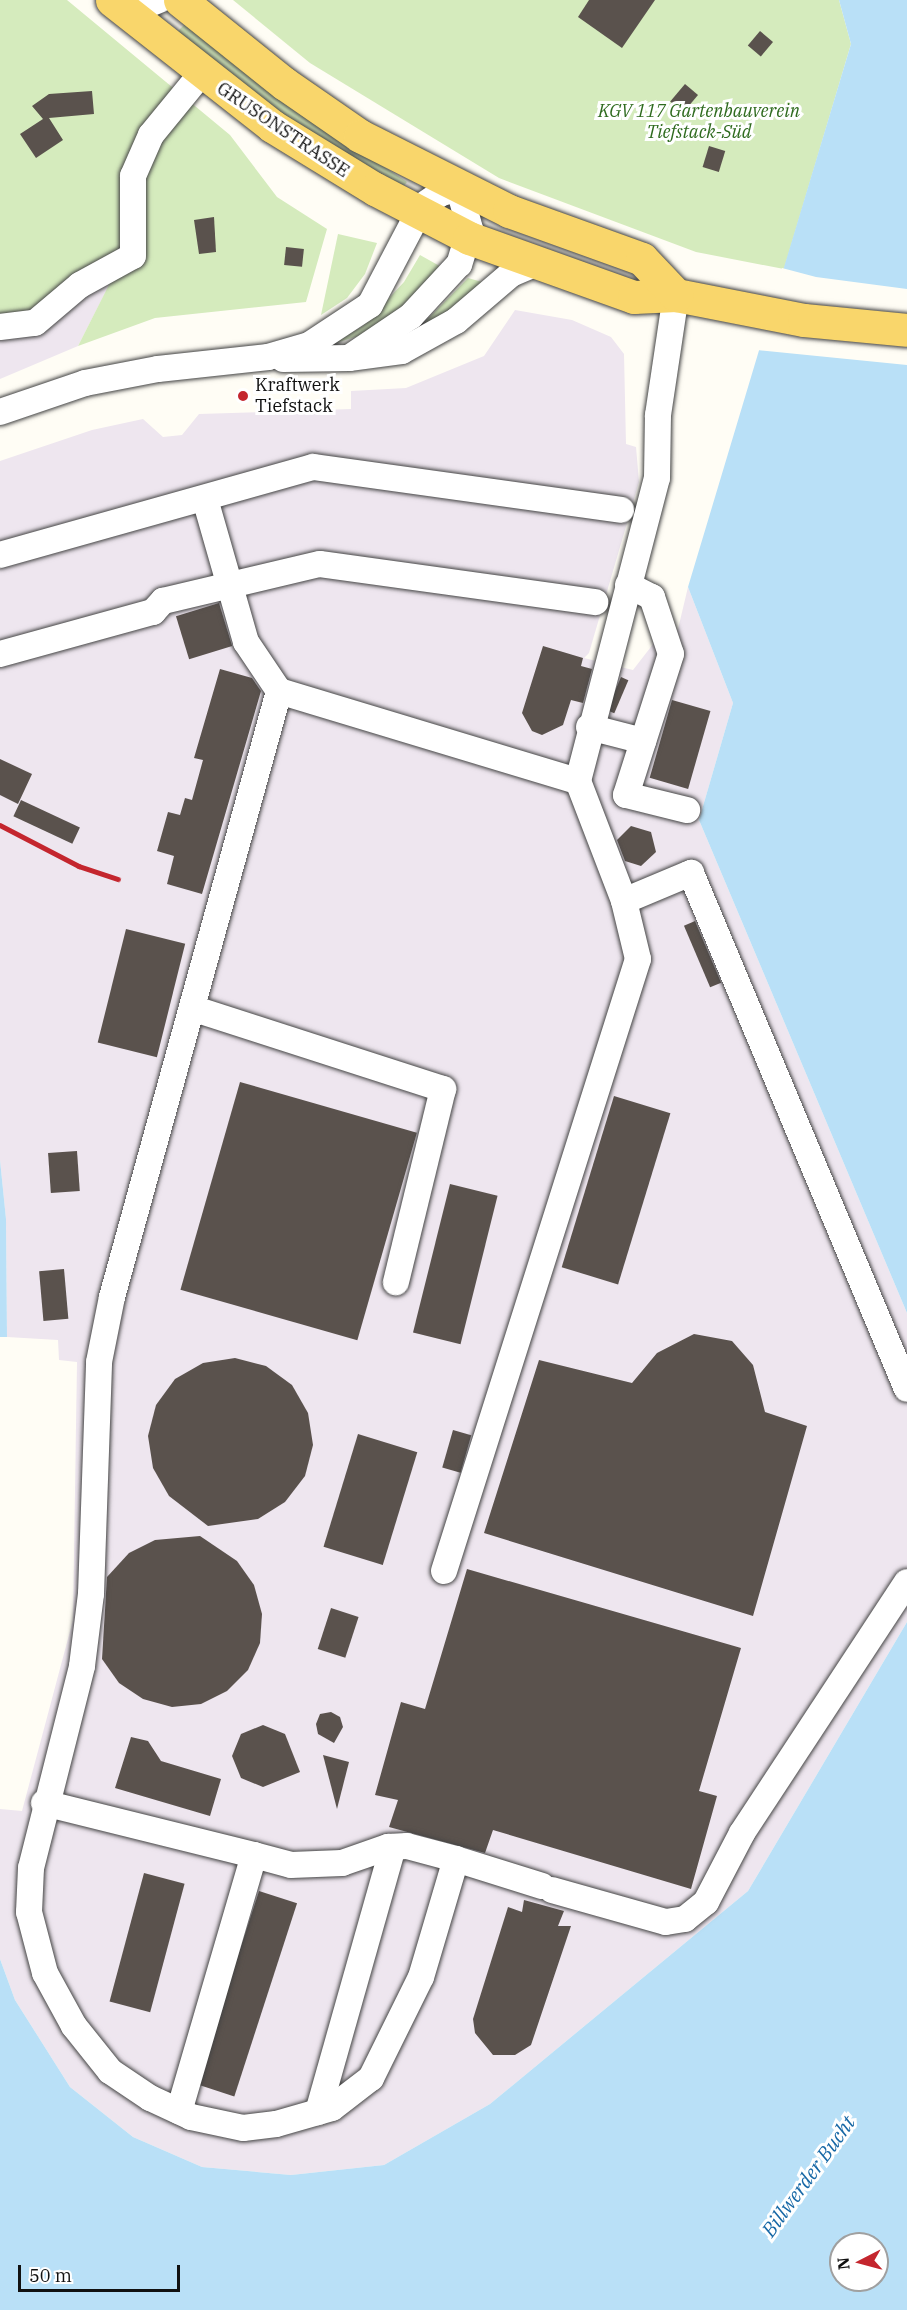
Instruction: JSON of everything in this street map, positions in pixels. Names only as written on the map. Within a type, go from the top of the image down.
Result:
[{"type":"main road","points":[[180,0],[344,125],[459,189],[642,259],[676,295],[718,306],[804,320],[907,330]]},
{"type":"main road","name":"GRUSONSTRASSE","points":[[123,4],[201,74],[319,157],[418,212],[469,237],[634,297],[676,295]]},
{"type":"street","points":[[123,4],[160,0]]},
{"type":"street","points":[[0,327],[35,323],[80,285],[133,256],[133,176],[151,135],[201,74]]},
{"type":"street","points":[[268,357],[309,345],[370,305],[394,267],[418,212],[434,196],[459,189],[468,211],[469,237],[459,264],[434,295],[387,334],[349,358]]},
{"type":"street","points":[[0,412],[77,385],[128,374],[268,357],[349,358],[402,351],[423,342],[511,274],[537,263]]},
{"type":"street","points":[[444,1572],[638,959],[624,901],[578,781],[589,726],[657,478],[658,415],[676,295]]},
{"type":"street","points":[[0,555],[313,467],[621,510]]},
{"type":"street","points":[[205,499],[246,642],[279,691],[578,781]]},
{"type":"street","points":[[0,654],[153,612],[163,601],[217,586],[230,588],[320,564],[596,602]]},
{"type":"street","points":[[628,585],[652,597],[670,654],[626,795],[687,810]]},
{"type":"street","points":[[279,691],[112,1297],[99,1362],[92,1594],[81,1665],[44,1803],[31,1868],[29,1912],[45,1973],[74,2026],[110,2070],[150,2098],[179,2111],[243,2128],[332,2108],[371,2078],[403,2021],[456,1860]]},
{"type":"street","points":[[589,726],[643,741]]},
{"type":"street","points":[[624,901],[691,873],[907,1389]]},
{"type":"street","points":[[192,1008],[443,1089],[396,1282]]},
{"type":"street","points":[[44,1803],[291,1865],[342,1863],[393,1846],[456,1860],[666,1922],[685,1918],[706,1902],[742,1833],[907,1582]]},
{"type":"street","points":[[318,2112],[393,1846]]},
{"type":"street","points":[[179,2111],[254,1855]]},
{"type":"shaded area","points":[[119,266],[78,346],[0,379],[0,327]]},
{"type":"shaded area","name":"Kraftwerk Tiefstack","points":[[515,310],[572,320],[611,337],[624,354],[626,444],[636,447],[639,482],[589,653],[584,658],[633,670],[657,639],[678,629],[688,587],[733,703],[699,820],[907,1313],[907,1622],[748,1891],[490,2104],[384,2165],[291,2175],[202,2167],[133,2137],[70,2087],[15,2000],[0,1959],[0,1809],[22,1811],[73,1620],[77,1362],[59,1360],[58,1340],[7,1337],[6,1219],[0,1160],[0,461],[92,430],[143,419],[163,437],[182,435],[199,414],[351,409],[351,391],[406,388],[484,356]]},
{"type":"green space","points":[[0,0],[67,0],[230,135],[277,197],[327,229],[306,302],[155,318],[78,346],[118,267],[0,327]]},
{"type":"green space","name":"KGV 117 Gartenbauverein Tiefstack-Süd","points":[[233,0],[839,0],[851,44],[784,269],[696,252],[499,178],[310,63]]},
{"type":"green space","points":[[186,23],[325,128],[407,182],[401,189],[272,110],[174,35]]},
{"type":"green space","points":[[338,234],[377,243],[365,274],[347,298],[321,315]]},
{"type":"green space","points":[[420,255],[445,269],[403,310],[365,334],[332,344],[363,326],[404,282]]},
{"type":"green space","points":[[468,278],[482,282],[458,307],[412,335]]},
{"type":"water","points":[[839,0],[907,0],[907,1313],[699,820],[733,703],[688,587],[851,44]]},
{"type":"water","points":[[0,1160],[6,1219],[7,1337],[0,1337]]},
{"type":"water","name":"Billwerder Bucht","points":[[907,1622],[907,2310],[0,2310],[0,1959],[15,2000],[70,2087],[133,2137],[202,2167],[291,2175],[384,2165],[490,2104],[748,1891]]},
{"type":"pier","points":[[782,268],[816,277],[907,289],[907,365],[757,350]]},
{"type":"building","points":[[589,0],[655,0],[622,48],[578,17]]},
{"type":"building","points":[[760,31],[773,42],[761,56],[748,46]]},
{"type":"building","points":[[685,84],[698,95],[683,113],[670,102]]},
{"type":"building","points":[[92,91],[94,114],[49,118],[63,140],[36,158],[20,134],[43,119],[32,106],[49,94]]},
{"type":"building","points":[[709,146],[725,151],[719,172],[703,167]]},
{"type":"building","points":[[214,217],[216,252],[199,254],[194,220]]},
{"type":"building","points":[[286,247],[304,249],[302,267],[284,265]]},
{"type":"building","points":[[219,603],[232,646],[189,659],[176,616]]},
{"type":"building","points":[[543,646],[583,658],[581,666],[592,669],[583,703],[571,700],[563,725],[542,735],[532,731],[522,713]]},
{"type":"building","points":[[220,669],[252,678],[261,691],[202,894],[167,884],[174,856],[157,851],[168,812],[180,815],[185,798],[192,800],[203,760],[194,758]]},
{"type":"building","points":[[621,677],[628,680],[614,713],[607,710]]},
{"type":"building","points":[[672,700],[710,711],[688,789],[650,778]]},
{"type":"building","points":[[0,759],[32,774],[18,804],[0,795]]},
{"type":"building","points":[[21,800],[80,827],[72,844],[13,816]]},
{"type":"building","points":[[631,826],[651,832],[656,852],[641,866],[625,861],[617,840]]},
{"type":"building","points":[[695,921],[721,983],[710,987],[684,926]]},
{"type":"building","points":[[126,929],[185,944],[157,1057],[98,1043]]},
{"type":"building","points":[[240,1082],[417,1133],[357,1340],[180,1290]]},
{"type":"building","points":[[614,1096],[670,1113],[618,1284],[562,1267]]},
{"type":"building","points":[[77,1151],[80,1191],[51,1193],[48,1153]]},
{"type":"building","points":[[450,1184],[498,1196],[461,1344],[413,1332]]},
{"type":"building","points":[[64,1269],[68,1319],[43,1321],[39,1271]]},
{"type":"building","points":[[694,1334],[732,1341],[753,1365],[765,1412],[807,1426],[753,1616],[484,1533],[539,1360],[632,1383],[657,1353]]},
{"type":"building","points":[[235,1358],[266,1366],[292,1385],[308,1413],[313,1445],[305,1476],[285,1502],[258,1519],[208,1526],[169,1496],[153,1468],[148,1436],[156,1405],[175,1379],[203,1363]]},
{"type":"building","points":[[453,1430],[471,1435],[461,1473],[442,1467]]},
{"type":"building","points":[[358,1434],[417,1452],[383,1565],[324,1547]]},
{"type":"building","points":[[200,1536],[237,1561],[254,1585],[262,1614],[260,1643],[248,1670],[227,1691],[201,1704],[172,1707],[143,1699],[119,1683],[102,1659],[107,1577],[129,1553],[155,1540]]},
{"type":"building","points":[[467,1569],[741,1648],[699,1791],[717,1796],[691,1889],[493,1830],[485,1853],[389,1827],[398,1800],[375,1795],[401,1702],[425,1709]]},
{"type":"building","points":[[331,1608],[359,1617],[345,1658],[318,1649]]},
{"type":"building","points":[[331,1712],[340,1717],[343,1727],[334,1743],[318,1734],[316,1724],[320,1714]]},
{"type":"building","points":[[263,1725],[285,1734],[300,1772],[263,1787],[241,1778],[232,1756],[241,1734]]},
{"type":"building","points":[[131,1737],[148,1741],[161,1761],[221,1779],[210,1816],[115,1788]]},
{"type":"building","points":[[323,1755],[349,1762],[337,1809]]},
{"type":"building","points":[[144,1873],[185,1884],[150,2012],[110,2001]]},
{"type":"building","points":[[259,1891],[297,1903],[234,2096],[196,2084]]},
{"type":"building","points":[[524,1900],[564,1911],[558,1926],[571,1926],[531,2045],[515,2055],[493,2055],[475,2033],[473,2019],[508,1907],[522,1912]]},
{"type":"railway","points":[[0,825],[79,866],[118,879]]},
{"type":"place","name":"Kraftwerk Tiefstack","points":[[243,396]]}]
